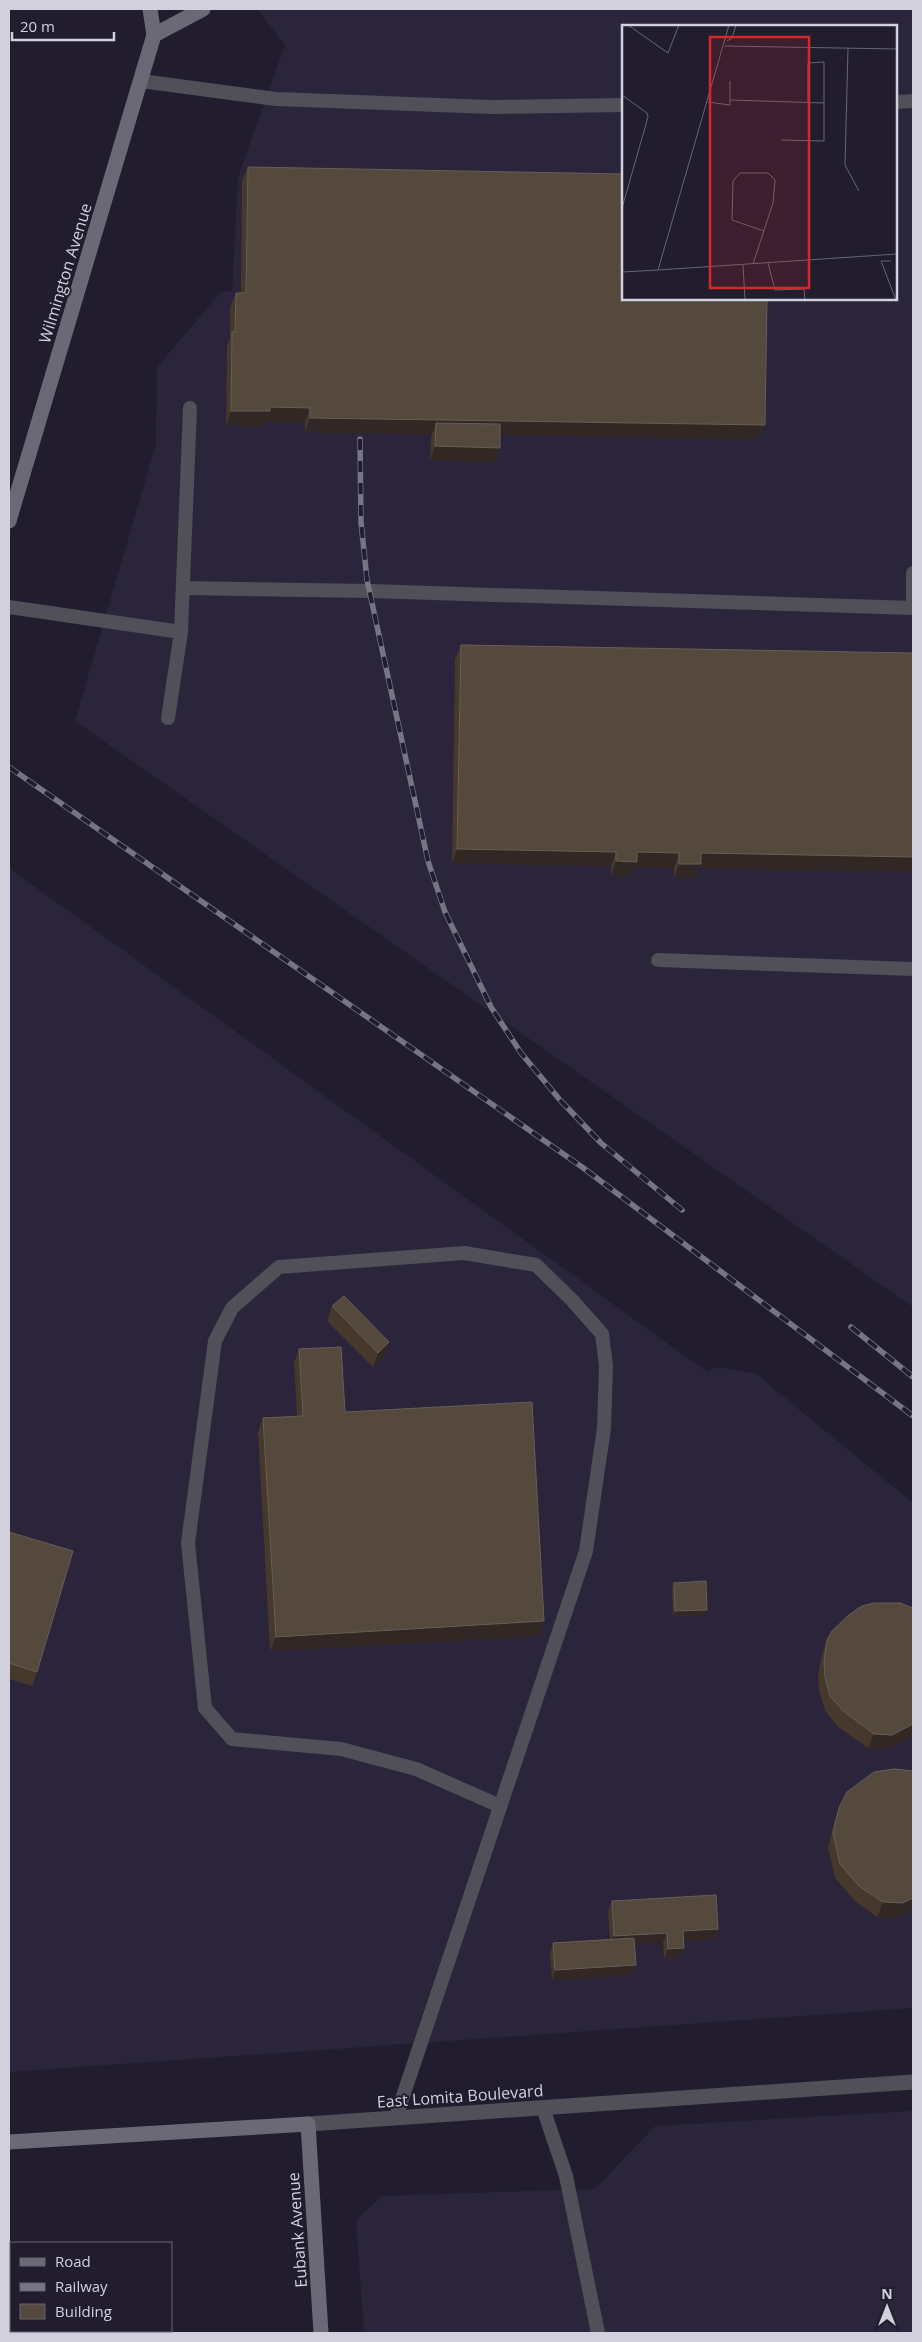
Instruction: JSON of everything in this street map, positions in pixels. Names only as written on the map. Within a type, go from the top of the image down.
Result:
[{"type":"main road","name":"Wilmington Avenue","points":[[9,521],[154,35],[150,9]]},
{"type":"main road","points":[[154,35],[203,9]]},
{"type":"main road","name":"East Lomita Boulevard","points":[[9,2142],[308,2124]]},
{"type":"main road","name":"Eubank Avenue","points":[[308,2124],[321,2333]]},
{"type":"street","name":"East Lomita Boulevard","points":[[308,2124],[913,2082]]},
{"type":"lane","points":[[141,81],[276,99],[491,107],[622,105]]},
{"type":"lane","points":[[897,102],[913,101]]},
{"type":"lane","points":[[168,718],[181,632],[190,408]]},
{"type":"lane","points":[[183,588],[380,591],[913,608],[913,573]]},
{"type":"lane","points":[[9,607],[181,632]]},
{"type":"lane","points":[[658,960],[913,969]]},
{"type":"lane","points":[[396,2117],[586,1551],[604,1428],[606,1366],[602,1334],[572,1300],[536,1265],[464,1253],[279,1267],[232,1308],[215,1341],[188,1543],[205,1708],[232,1740],[341,1749],[416,1768],[500,1806]]},
{"type":"lane","points":[[543,2108],[566,2176],[598,2333]]},
{"type":"shaded area","points":[[257,9],[913,9],[913,1307],[75,721],[156,444],[157,367],[221,292],[232,291],[238,177],[285,45]]},
{"type":"shaded area","points":[[9,868],[707,1372],[717,1367],[756,1374],[913,1503],[913,2008],[9,2072]]},
{"type":"shaded area","points":[[913,2111],[913,2333],[364,2333],[356,2220],[382,2196],[595,2189],[655,2126]]},
{"type":"building","points":[[248,167],[622,174],[622,300],[767,300],[765,425],[310,418],[310,408],[270,407],[270,411],[231,411],[232,332],[235,332],[236,293],[246,293]]},
{"type":"building","points":[[436,423],[500,424],[500,448],[435,446]]},
{"type":"building","points":[[461,645],[913,653],[913,857],[701,853],[701,864],[679,864],[679,853],[637,852],[637,862],[616,861],[616,852],[457,849]]},
{"type":"building","points":[[344,1296],[389,1342],[378,1353],[332,1306]]},
{"type":"building","points":[[341,1347],[345,1412],[532,1402],[544,1621],[276,1637],[263,1418],[303,1416],[299,1349]]},
{"type":"building","points":[[9,1532],[73,1551],[37,1672],[9,1663]]},
{"type":"building","points":[[706,1581],[707,1610],[675,1611],[674,1583]]},
{"type":"building","points":[[874,1603],[900,1603],[913,1608],[913,1724],[892,1735],[874,1734],[843,1711],[830,1696],[825,1677],[824,1661],[827,1640],[832,1631],[850,1614],[862,1606]]},
{"type":"building","points":[[894,1769],[913,1771],[913,1898],[902,1903],[883,1902],[860,1887],[840,1864],[833,1833],[839,1808],[847,1792],[874,1772]]},
{"type":"building","points":[[716,1895],[718,1929],[683,1931],[684,1948],[668,1949],[667,1933],[614,1936],[612,1901]]},
{"type":"building","points":[[634,1938],[636,1965],[555,1970],[553,1943]]},
{"type":"railway","points":[[360,439],[361,522],[367,580],[428,861],[445,912],[491,1007],[521,1053],[560,1100],[601,1143],[682,1210]]},
{"type":"railway","points":[[9,767],[582,1167],[913,1416]]},
{"type":"railway","points":[[851,1327],[913,1377]]}]
